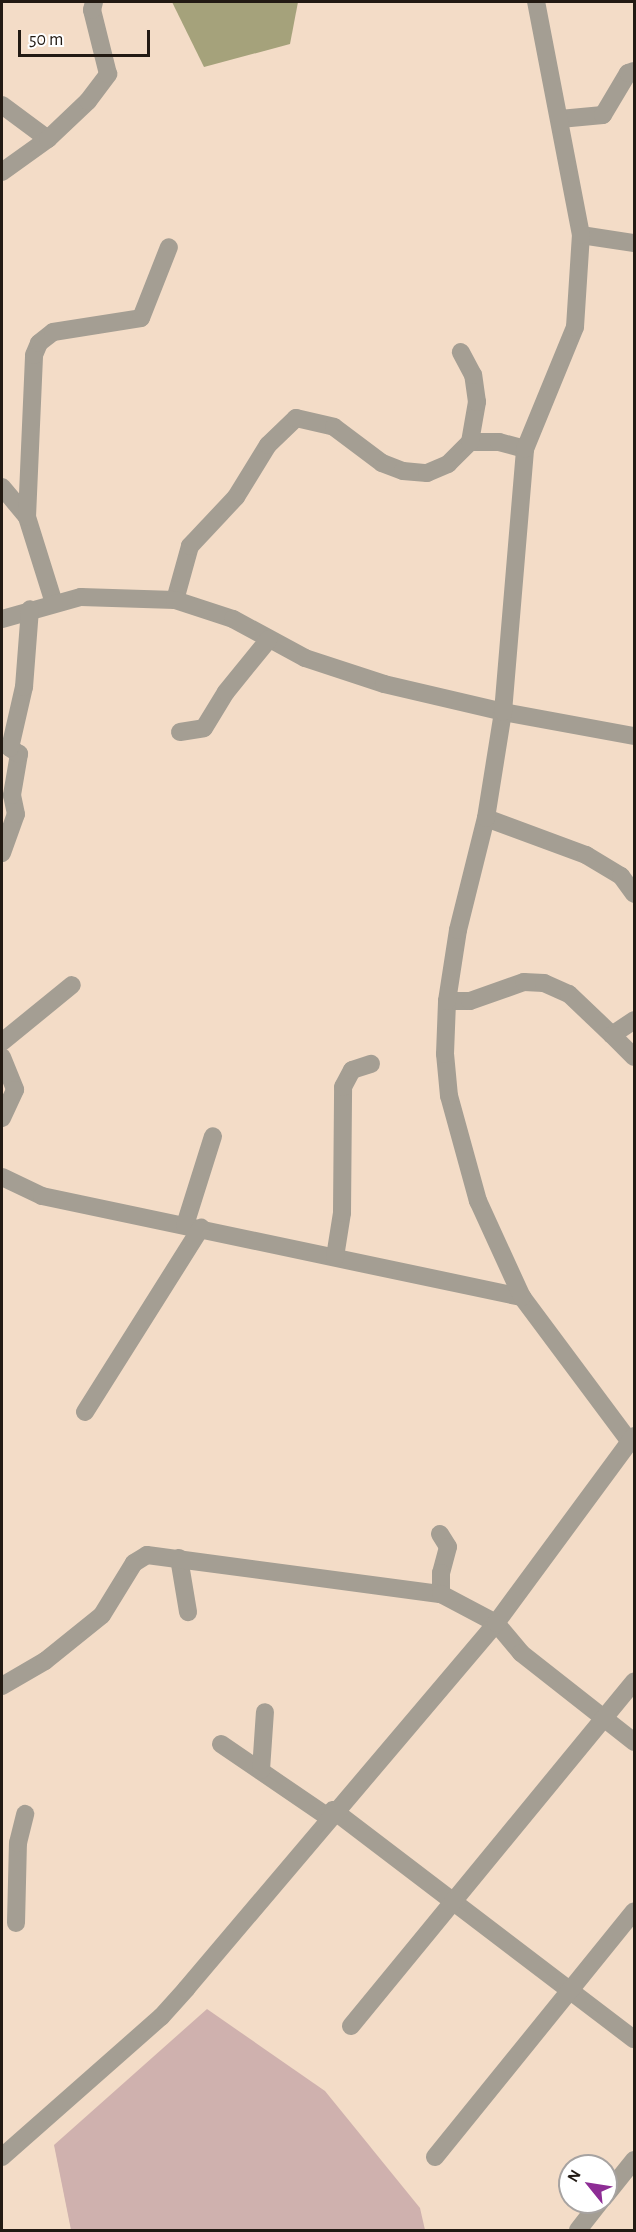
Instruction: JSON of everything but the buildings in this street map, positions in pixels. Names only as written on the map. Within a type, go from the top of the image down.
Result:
[{"type":"street","points":[[2,172],[48,139],[88,101],[108,74],[92,10],[94,2]]},
{"type":"street","points":[[4,2152],[161,2017],[331,1814],[496,1623],[632,1439],[522,1297],[478,1201],[449,1096],[445,1054],[447,1001],[458,930],[486,818],[503,712],[525,449],[575,327],[581,235],[536,2]]},
{"type":"street","points":[[560,119],[603,116],[628,73],[634,71]]},
{"type":"street","points":[[2,105],[48,139]]},
{"type":"street","points":[[581,235],[634,243]]},
{"type":"street","points":[[54,603],[27,517],[34,355],[39,343],[53,332],[141,318],[169,247]]},
{"type":"street","points":[[175,600],[190,546],[236,497],[268,445],[296,418],[334,427],[382,463],[403,471],[427,473],[448,464],[470,442],[477,402],[473,375],[461,352]]},
{"type":"street","points":[[470,442],[499,442],[525,449]]},
{"type":"street","points":[[2,487],[27,517]]},
{"type":"street","points":[[2,619],[30,609],[81,597],[175,600],[233,620],[306,658],[384,684],[503,712],[634,736]]},
{"type":"street","points":[[2,853],[16,814],[12,795],[19,754],[10,748],[24,687],[30,609]]},
{"type":"street","points":[[180,732],[204,728],[226,692],[269,639]]},
{"type":"street","points":[[486,818],[586,855],[621,876],[634,894]]},
{"type":"street","points":[[447,1001],[470,1001],[524,982],[544,983],[569,994],[634,1057]]},
{"type":"street","points":[[2,1042],[72,985]]},
{"type":"street","points":[[612,1035],[634,1020]]},
{"type":"street","points":[[2,1057],[15,1090],[2,1118]]},
{"type":"street","points":[[335,1257],[342,1213],[343,1087],[352,1070],[371,1064]]},
{"type":"street","points":[[85,1412],[193,1226],[213,1136]]},
{"type":"street","points":[[2,1177],[42,1196],[522,1297]]},
{"type":"street","points":[[440,1534],[448,1547],[441,1573],[441,1594]]},
{"type":"street","points":[[2,1686],[45,1661],[102,1615],[134,1563],[147,1555],[441,1594],[496,1623],[521,1653],[634,1742]]},
{"type":"street","points":[[179,1558],[188,1612]]},
{"type":"street","points":[[351,2026],[634,1681]]},
{"type":"street","points":[[261,1770],[265,1712]]},
{"type":"street","points":[[221,1744],[331,1814],[455,1902],[634,2039]]},
{"type":"street","points":[[16,1923],[10,1841],[25,1814]]},
{"type":"street","points":[[435,2157],[634,1911]]},
{"type":"street","points":[[618,2180],[634,2160]]},
{"type":"street","points":[[578,2230],[591,2214]]},
{"type":"shaded area","points":[[172,2],[298,2],[290,44],[204,67]]},
{"type":"shaded area","points":[[207,2009],[325,2091],[420,2208],[425,2230],[71,2230],[54,2145]]}]
